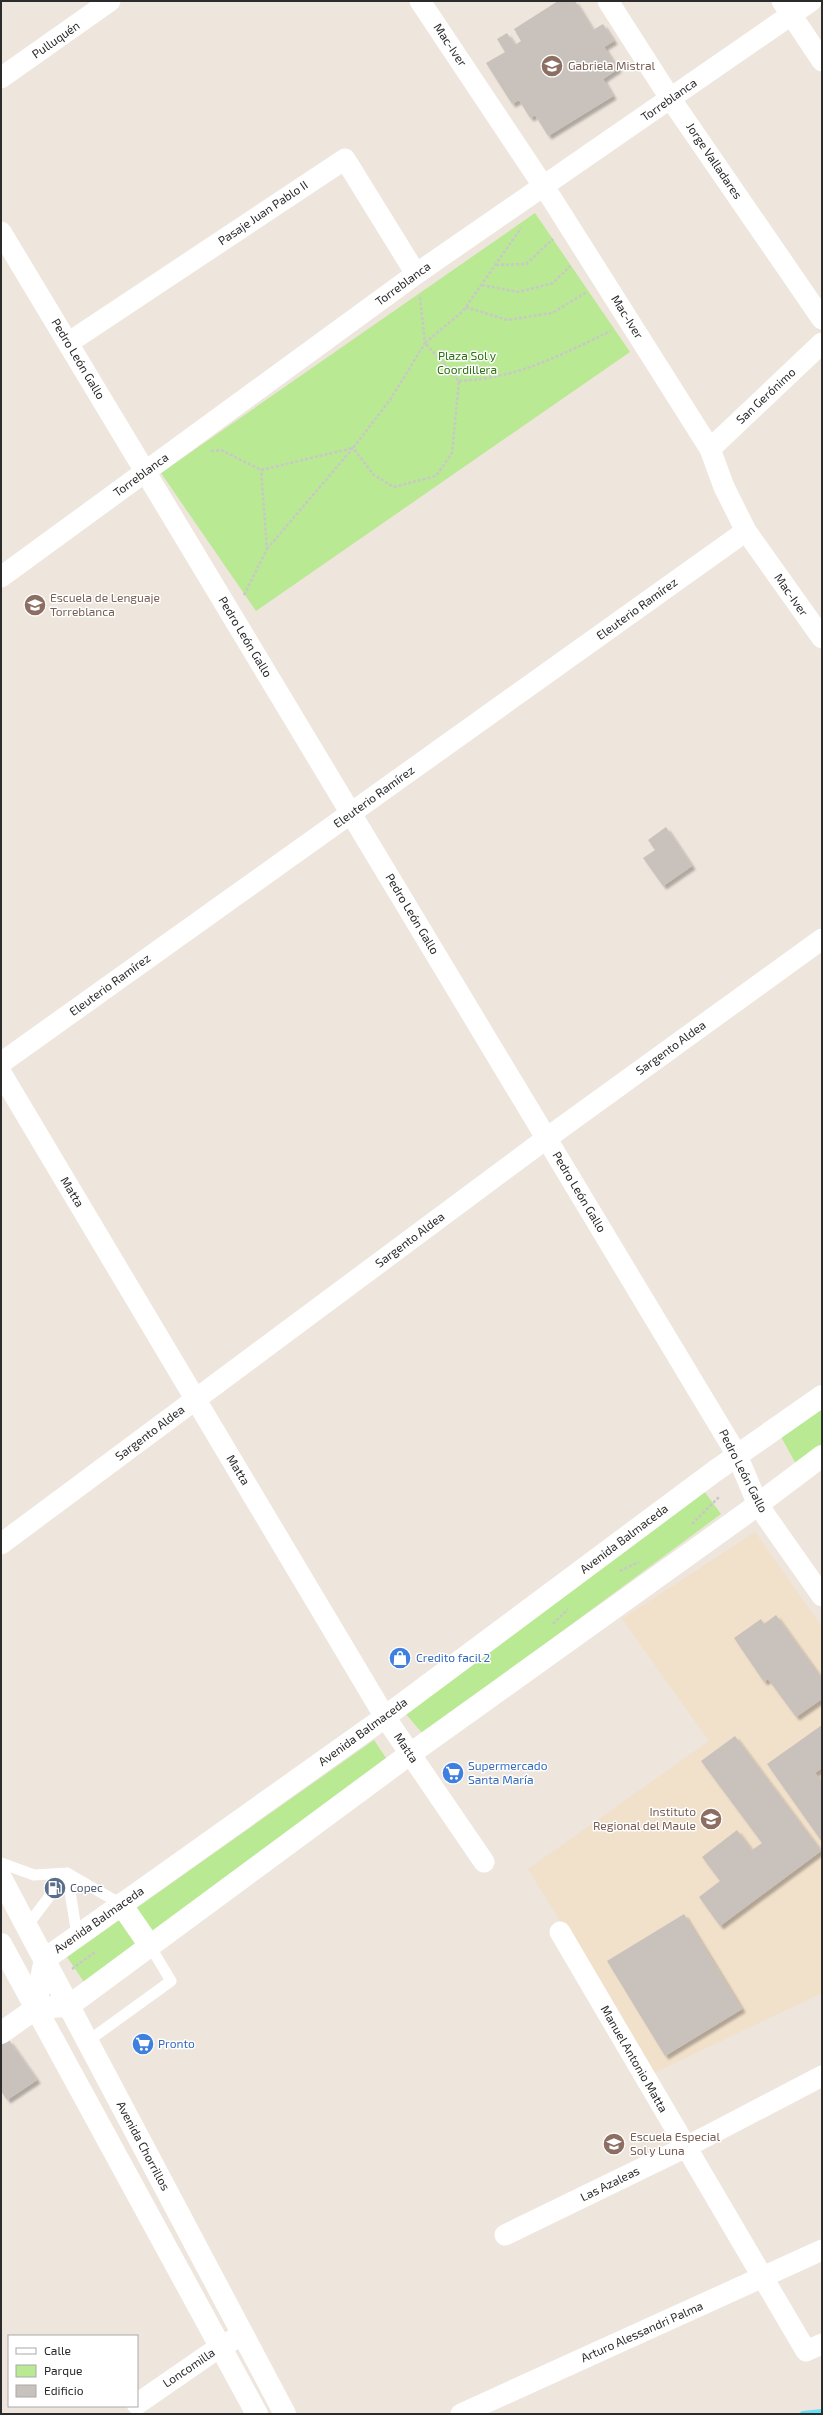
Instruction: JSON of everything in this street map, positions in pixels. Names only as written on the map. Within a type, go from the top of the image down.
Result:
[{"type":"main road","name":"Avenida Balmaceda","points":[[35,2009],[45,1959],[385,1717],[737,1454],[822,1396]]},
{"type":"main road","points":[[1,2033],[35,2009],[70,2005],[410,1754],[758,1505],[822,1456]]},
{"type":"main road","name":"Avenida Chorrillos","points":[[1,1878],[70,2005],[285,2414]]},
{"type":"main road","points":[[121,1904],[150,1946]]},
{"type":"main road","points":[[1,1944],[35,2009],[257,2414]]},
{"type":"street","name":"Pulluquén","points":[[1,78],[110,1]]},
{"type":"street","name":"Mac-Iver","points":[[420,1],[543,186],[710,449],[724,487],[746,531],[822,638]]},
{"type":"street","name":"Jorge Valladares","points":[[608,1],[670,98],[822,319]]},
{"type":"street","name":"Torreblanca","points":[[1,577],[416,274],[670,98],[787,8],[811,1]]},
{"type":"street","points":[[787,8],[822,61]]},
{"type":"street","name":"Pasaje Juan Pablo II","points":[[68,343],[345,159],[416,274]]},
{"type":"street","name":"Pedro León Gallo","points":[[1,232],[737,1454],[758,1505],[822,1596]]},
{"type":"street","name":"San Gerónimo","points":[[710,449],[822,343]]},
{"type":"street","name":"Eleuterio Ramírez","points":[[1,1063],[746,531]]},
{"type":"street","name":"Sargento Aldea","points":[[1,1544],[547,1138],[822,939]]},
{"type":"street","name":"Matta","points":[[1,1073],[385,1717],[484,1862]]},
{"type":"street","name":"Manuel Antonio Matta","points":[[560,1932],[762,2277],[814,2347]]},
{"type":"street","name":"Las Azaleas","points":[[505,2235],[686,2147],[822,2076]]},
{"type":"street","name":"Arturo Alessandri Palma","points":[[461,2414],[822,2250]]},
{"type":"street","name":"Loncomilla","points":[[138,2403],[221,2346],[243,2335]]},
{"type":"street","points":[[122,2414],[132,2407]]},
{"type":"lane","points":[[1,1863],[34,1874],[67,1873],[121,1904]]},
{"type":"lane","points":[[27,1926],[67,1873]]},
{"type":"lane","points":[[67,1873],[77,1935]]},
{"type":"lane","points":[[88,2040],[171,1981],[150,1946]]},
{"type":"path","points":[[243,598],[267,549],[353,448],[390,400],[425,343],[466,307],[522,227]]},
{"type":"path","points":[[495,265],[526,264],[551,243],[554,237]]},
{"type":"path","points":[[482,285],[518,292],[553,283],[573,262]]},
{"type":"path","points":[[353,448],[374,475],[394,487],[436,476],[452,453],[459,381],[425,343],[416,274]]},
{"type":"path","points":[[466,307],[507,320],[552,313],[589,291]]},
{"type":"path","points":[[459,381],[485,380],[533,368],[617,328],[628,318]]},
{"type":"path","points":[[221,450],[261,470],[353,448]]},
{"type":"path","points":[[261,470],[267,549]]},
{"type":"shaded area","name":"Instituto Regional del Maule","points":[[755,1532],[822,1627],[822,1993],[654,2073],[528,1869],[709,1741],[622,1619]]},
{"type":"green space","name":"Plaza Sol y Coordillera","points":[[535,213],[630,352],[256,611],[161,473]]},
{"type":"green space","points":[[822,1405],[822,1445],[796,1464],[780,1435]]},
{"type":"green space","points":[[704,1491],[721,1514],[423,1734],[405,1713]]},
{"type":"green space","points":[[374,1740],[388,1761],[84,1982],[67,1957]]},
{"type":"building","name":"Gabriela Mistral","points":[[558,1],[575,1],[593,30],[603,24],[614,41],[604,47],[618,69],[603,79],[613,96],[548,136],[535,115],[530,118],[519,100],[512,104],[486,63],[505,52],[497,39],[507,33],[515,45],[521,41],[514,29]]},
{"type":"building","points":[[666,827],[692,866],[663,886],[643,858],[655,850],[648,840]]},
{"type":"building","points":[[776,1615],[822,1679],[822,1699],[796,1717],[768,1679],[764,1682],[734,1638],[761,1619],[764,1624]]},
{"type":"building","points":[[822,1725],[822,1768],[815,1773],[822,1782],[822,1842],[767,1764]]},
{"type":"building","points":[[735,1736],[821,1851],[720,1926],[699,1897],[720,1881],[702,1857],[737,1830],[752,1850],[762,1843],[701,1761]]},
{"type":"building","points":[[684,1914],[742,2009],[665,2056],[607,1961]]},
{"type":"building","points":[[9,2040],[37,2080],[7,2100],[1,2091],[1,2045]]},
{"type":"waterway","points":[[803,2414],[822,2412]]},
{"type":"place","name":"Gabriela Mistral","points":[[552,66]]},
{"type":"place","name":"Escuela de Lenguaje Torreblanca","points":[[35,605]]},
{"type":"place","name":"Credito facil 2","points":[[400,1658]]},
{"type":"place","name":"Supermercado Santa María","points":[[453,1773]]},
{"type":"place","name":"Instituto Regional del Maule","points":[[711,1819]]},
{"type":"place","name":"Copec","points":[[55,1888]]},
{"type":"place","name":"Pronto","points":[[143,2044]]},
{"type":"place","name":"Escuela Especial Sol y Luna","points":[[614,2144]]}]
